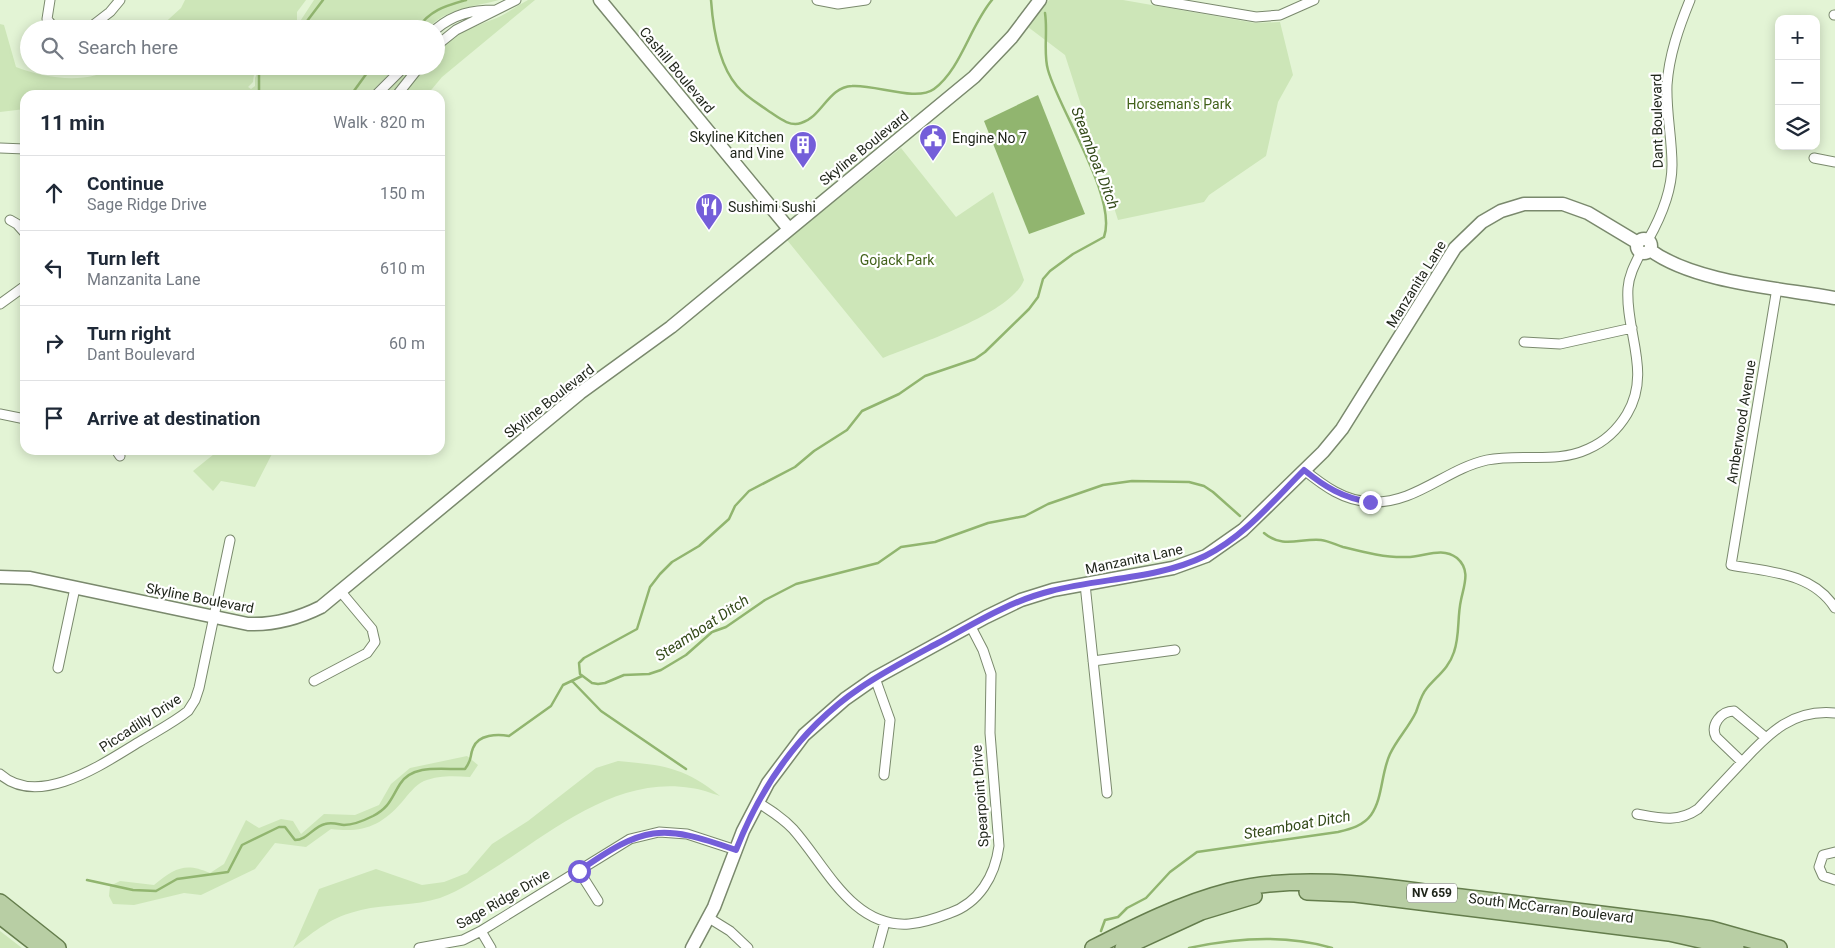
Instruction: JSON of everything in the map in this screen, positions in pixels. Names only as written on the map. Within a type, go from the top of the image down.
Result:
[{"type":"main road","name":"South McCarran Boulevard","points":[[1129,942],[1200,900],[1229,891],[1274,883],[1331,882],[1679,924],[1711,929],[1779,948]]},
{"type":"main road","name":"South McCarran Boulevard","points":[[1093,948],[1129,942],[1225,904],[1250,897],[1303,892],[1355,894],[1668,933],[1736,948]]},
{"type":"main road","points":[[0,902],[58,948]]},
{"type":"main road","points":[[0,916],[41,948]]},
{"type":"main road","points":[[1110,948],[1129,942]]},
{"type":"street","points":[[49,20],[47,12],[50,0]]},
{"type":"street","points":[[100,20],[110,12],[120,0]]},
{"type":"street","points":[[445,39],[456,30],[516,0]]},
{"type":"street","name":"Cashill Boulevard","points":[[600,0],[789,229]]},
{"type":"street","points":[[817,0],[838,4],[866,0]]},
{"type":"street","name":"Skyline Boulevard","points":[[0,577],[24,577],[248,624],[276,623],[305,615],[321,607],[580,393],[656,340],[974,77],[1012,37],[1040,0]]},
{"type":"street","points":[[1156,0],[1256,17],[1269,17],[1291,12],[1314,0]]},
{"type":"street","name":"Dant Boulevard","points":[[1304,470],[1331,490],[1344,496],[1370,502],[1384,502],[1411,496],[1454,472],[1485,460],[1518,456],[1562,457],[1589,449],[1614,430],[1633,402],[1637,389],[1639,364],[1628,304],[1629,282],[1644,246],[1661,215],[1671,179],[1672,156],[1667,92],[1668,72],[1674,44],[1690,0]]},
{"type":"street","points":[[445,23],[466,12],[495,10]]},
{"type":"street","points":[[381,90],[396,75]]},
{"type":"street","points":[[401,90],[413,75]]},
{"type":"street","points":[[0,148],[20,149]]},
{"type":"street","points":[[1814,158],[1835,162]]},
{"type":"street","name":"Manzanita Lane","points":[[692,948],[709,918],[757,802],[778,767],[804,735],[831,710],[875,678],[1021,600],[1085,584],[1173,568],[1206,556],[1236,536],[1304,470],[1342,429],[1455,248],[1482,222],[1501,211],[1518,206],[1557,204],[1588,213],[1668,262],[1698,273],[1835,298]]},
{"type":"street","points":[[10,220],[20,227]]},
{"type":"street","name":"Amberwood Avenue","points":[[1777,288],[1731,565],[1792,576],[1803,580],[1823,593],[1835,608]]},
{"type":"street","points":[[0,304],[20,290]]},
{"type":"street","points":[[1524,342],[1560,344],[1632,328]]},
{"type":"street","points":[[0,414],[20,418]]},
{"type":"street","name":"Piccadilly Drive","points":[[0,774],[17,784],[42,786],[86,773],[188,711],[197,695],[230,540]]},
{"type":"street","points":[[1085,584],[1107,793]]},
{"type":"street","points":[[58,668],[75,588]]},
{"type":"street","points":[[314,681],[367,652],[375,642],[372,630],[341,592]]},
{"type":"street","name":"Spearpoint Drive","points":[[757,802],[794,829],[850,901],[870,916],[885,922],[909,924],[921,922],[964,907],[981,892],[988,881],[997,859],[999,837],[990,733],[991,674],[987,659],[970,626]]},
{"type":"street","points":[[1093,661],[1175,650]]},
{"type":"street","points":[[875,678],[890,720],[884,775]]},
{"type":"street","points":[[1742,762],[1716,737],[1714,727],[1725,713],[1734,711],[1765,737]]},
{"type":"street","points":[[1636,814],[1674,820],[1690,815],[1698,809],[1765,737],[1777,727],[1800,715],[1812,712],[1835,713]]},
{"type":"street","name":"Sage Ridge Drive","points":[[419,948],[464,940],[579,871],[617,845],[630,839],[659,832],[687,834],[736,850]]},
{"type":"street","points":[[1835,852],[1823,855],[1819,867],[1823,876],[1835,880]]},
{"type":"street","points":[[579,871],[598,901]]},
{"type":"street","points":[[709,918],[730,931],[748,948]]},
{"type":"street","points":[[878,948],[885,922]]},
{"type":"street","points":[[481,931],[491,948]]},
{"type":"green space","points":[[185,0],[306,0],[297,12],[297,20],[168,20],[181,8]]},
{"type":"green space","points":[[314,0],[499,0],[452,12],[438,20],[301,20]]},
{"type":"green space","points":[[528,0],[535,0],[445,75],[445,43],[466,30],[501,16]]},
{"type":"green space","name":"Horseman's Park","points":[[1049,0],[1123,0],[1255,23],[1280,22],[1293,75],[1278,102],[1266,156],[1209,195],[1204,202],[1118,220],[1065,55],[1028,27]]},
{"type":"green space","points":[[0,24],[4,25],[16,67],[20,68],[20,75],[79,78],[95,75],[254,75],[253,82],[248,87],[251,89],[255,86],[256,75],[388,75],[373,90],[20,90],[20,110],[0,112]]},
{"type":"green space","points":[[401,75],[407,75],[395,90],[386,90]]},
{"type":"green space","points":[[417,75],[444,75],[431,90],[405,90]]},
{"type":"green space","name":"Gojack Park","points":[[901,148],[956,217],[993,192],[1024,280],[1016,293],[983,316],[940,336],[883,358],[787,240]]},
{"type":"green space","points":[[213,455],[271,455],[255,487],[221,481],[213,491],[193,471]]},
{"type":"green space","points":[[467,756],[478,765],[470,777],[441,777],[424,781],[387,817],[371,826],[353,830],[331,829],[306,847],[275,843],[255,869],[201,895],[184,893],[134,905],[113,904],[109,896],[110,886],[120,881],[154,885],[168,874],[187,867],[210,873],[224,864],[246,820],[259,828],[281,819],[293,821],[301,834],[324,814],[355,815],[379,805],[391,784],[410,768]]},
{"type":"green space","points":[[618,761],[661,766],[684,773],[720,796],[695,789],[664,786],[637,790],[612,798],[564,823],[455,892],[430,901],[371,908],[341,916],[309,935],[293,948],[319,889],[376,869],[422,885],[444,882],[467,873],[492,844],[528,821],[596,768]]},
{"type":"green space","points":[[0,931],[22,948],[0,948]]},
{"type":"shaded area","points":[[1038,95],[1085,214],[1029,234],[984,121]]},
{"type":"waterway","name":"Steamboat Ditch","points":[[308,20],[323,0]]},
{"type":"waterway","name":"Steamboat Ditch","points":[[424,20],[445,7],[466,0]]},
{"type":"waterway","name":"Steamboat Ditch","points":[[711,0],[713,22],[721,57],[731,77],[741,90],[753,100],[781,119],[793,124],[808,120],[837,91],[852,86],[917,94],[926,93],[934,89],[951,70],[984,10],[992,0]]},
{"type":"waterway","name":"Steamboat Ditch","points":[[1045,13],[1048,70],[1103,200],[1106,220],[1104,237],[1073,254],[1050,271],[1043,279],[1038,297],[1029,309],[985,352],[975,359],[925,376],[899,394],[862,411],[847,430],[814,451],[795,467],[749,491],[735,506],[729,519],[699,546],[672,562],[660,574],[650,587],[637,629],[584,658],[579,663],[580,674],[592,683],[598,684],[624,675],[649,674],[661,670],[686,655],[712,632],[726,627],[765,600],[796,584],[878,563],[901,547],[935,542],[988,523],[1025,516],[1048,504],[1103,485],[1132,481],[1189,482],[1204,486],[1240,516]]},
{"type":"waterway","name":"Steamboat Ditch","points":[[259,75],[259,90]]},
{"type":"waterway","name":"Steamboat Ditch","points":[[355,90],[365,75]]},
{"type":"waterway","name":"Steamboat Ditch","points":[[1101,931],[1105,920],[1118,917],[1127,908],[1146,898],[1170,872],[1197,852],[1338,832],[1364,822],[1371,815],[1378,801],[1387,761],[1393,749],[1416,712],[1425,691],[1452,658],[1456,646],[1460,607],[1465,583],[1464,568],[1457,558],[1439,552],[1413,557],[1383,556],[1321,540],[1278,541],[1264,533]]},
{"type":"waterway","points":[[87,880],[133,890],[156,891],[177,879],[228,872],[242,845],[279,827],[285,827],[295,840],[303,838],[325,824],[348,825],[366,819],[379,813],[387,806],[400,784],[413,773],[430,769],[465,769],[473,748],[479,740],[494,735],[509,736],[551,706],[563,685],[582,676]]},
{"type":"waterway","points":[[572,681],[601,711],[686,769]]},
{"type":"waterway","name":"Steamboat Ditch","points":[[1189,948],[1224,942],[1260,939],[1297,941],[1332,948]]},
{"type":"place","name":"Engine No 7","points":[[933,162]]},
{"type":"place","name":"Skyline Kitchen and Vine","points":[[803,169]]},
{"type":"place","name":"Sushimi Sushi","points":[[709,231]]},
{"type":"route","points":[[579,871],[617,845],[630,839],[659,832],[701,837],[736,850],[757,802],[778,767],[818,721],[845,698],[875,678],[1002,608],[1053,590],[1160,571],[1206,556],[1236,536],[1304,470],[1331,490],[1356,500],[1370,502]]}]
